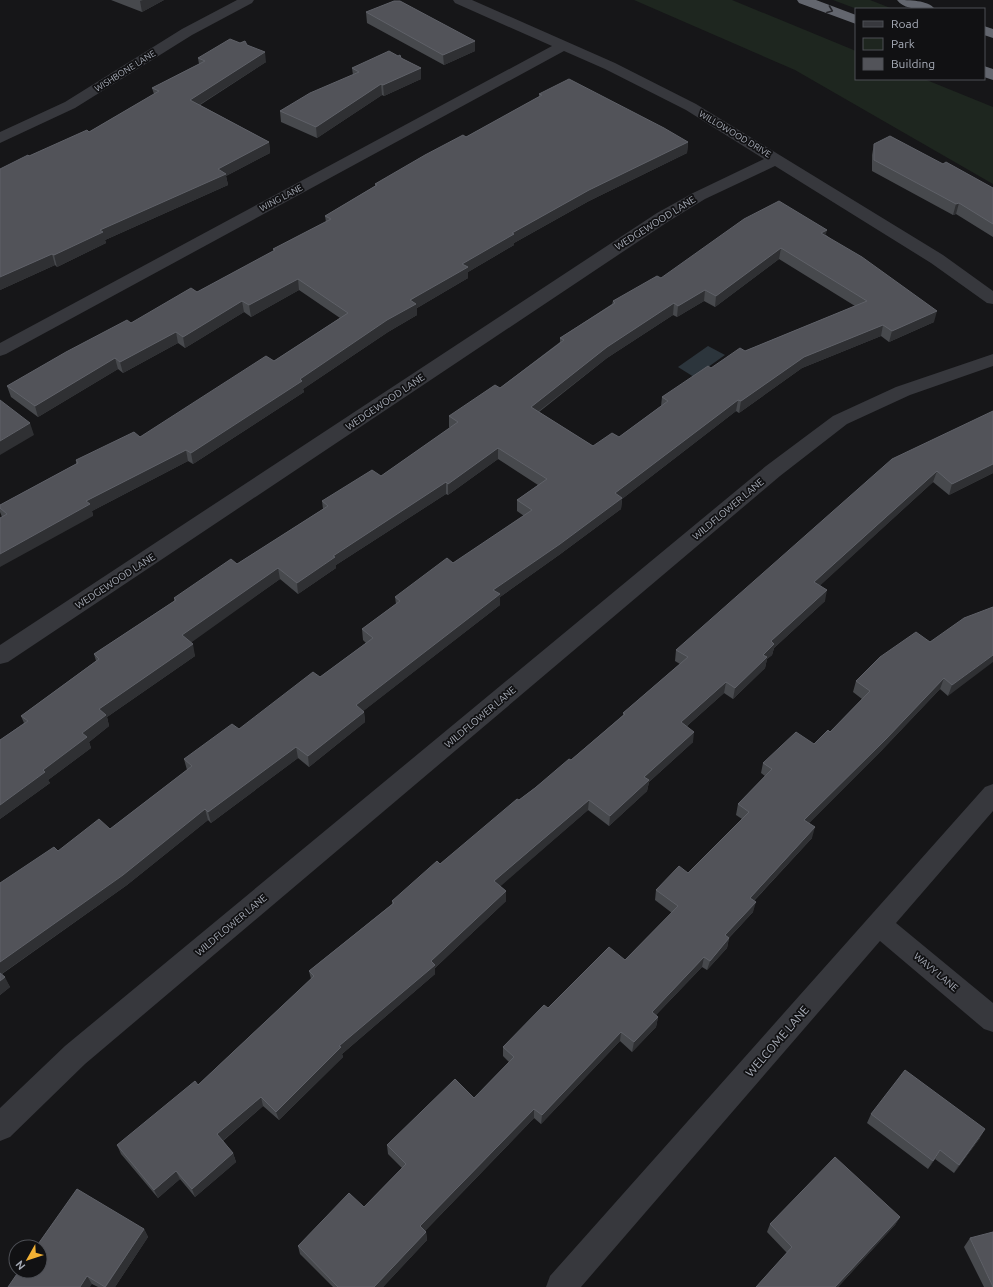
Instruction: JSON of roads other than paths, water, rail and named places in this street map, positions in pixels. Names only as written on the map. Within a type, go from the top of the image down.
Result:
[{"type":"highway","points":[[804,0],[855,20]]},
{"type":"highway","points":[[904,0],[925,8]]},
{"type":"street","name":"WISHBONE LANE","points":[[0,138],[70,105],[187,32],[248,0]]},
{"type":"street","name":"WILLOWOOD DRIVE","points":[[460,0],[610,66],[691,107],[937,259],[993,299]]},
{"type":"street","name":"WING LANE","points":[[0,350],[563,46]]},
{"type":"street","name":"WEDGEWOOD LANE","points":[[0,656],[663,217],[699,196],[776,159]]},
{"type":"street","name":"WILDFLOWER LANE","points":[[0,1127],[75,1055],[773,472],[840,420],[903,391],[993,360]]},
{"type":"street","name":"WELCOME LANE","points":[[561,1287],[993,794]]},
{"type":"street","name":"WAVY LANE","points":[[879,925],[993,1020]]}]
